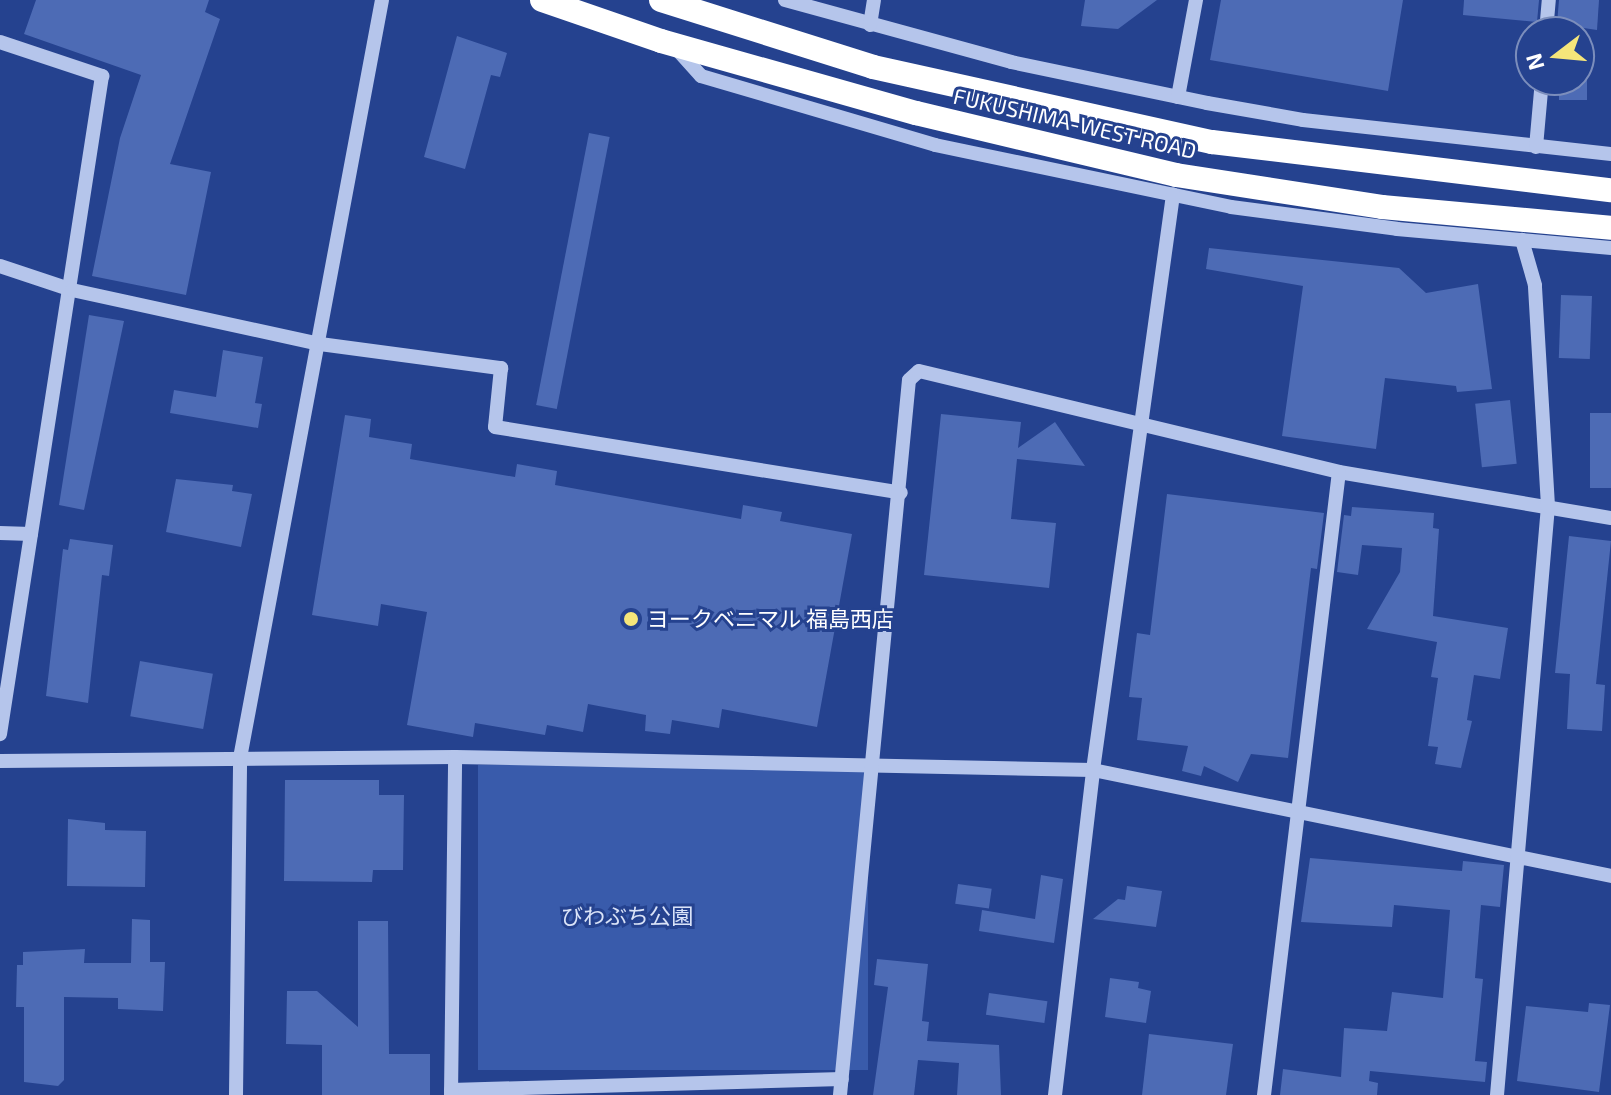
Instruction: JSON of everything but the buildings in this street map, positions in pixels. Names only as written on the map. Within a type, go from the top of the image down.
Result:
[{"type":"highway","name":"FUKUSHIMA-WEST ROAD","points":[[542,0],[672,44],[916,113],[1176,175],[1382,207],[1611,228]]},
{"type":"highway","name":"FUKUSHIMA-WEST ROAD","points":[[661,0],[873,67],[1168,133],[1434,173],[1611,190]]},
{"type":"street","points":[[236,1095],[240,758],[320,344],[382,0]]},
{"type":"street","points":[[785,0],[1011,62],[1178,97],[1303,120],[1611,154]]},
{"type":"street","points":[[870,25],[874,0]]},
{"type":"street","points":[[1178,97],[1196,0]]},
{"type":"street","points":[[0,42],[102,76],[72,290],[0,734]]},
{"type":"street","points":[[672,44],[701,76],[935,145],[1173,195],[1397,229],[1611,248]]},
{"type":"street","points":[[1536,147],[1541,96]]},
{"type":"street","points":[[1055,1095],[1093,770],[1173,195]]},
{"type":"street","points":[[1497,1095],[1548,506],[1535,285],[1522,240]]},
{"type":"street","points":[[0,266],[72,290],[320,344],[501,368],[495,427],[901,493]]},
{"type":"street","points":[[840,1095],[901,493],[909,380],[919,371],[1339,472],[1611,518]]},
{"type":"street","points":[[1264,1095],[1339,472]]},
{"type":"street","points":[[0,533],[31,534]]},
{"type":"street","points":[[455,757],[451,1092],[842,1079]]},
{"type":"street","points":[[0,761],[455,757],[872,762],[1093,770],[1298,816],[1516,855],[1611,876]]},
{"type":"green space","name":"びわぶち公園","points":[[478,765],[868,765],[868,1070],[478,1070]]},
{"type":"place","name":"ヨークベニマル 福島西店","points":[[631,619]]}]
